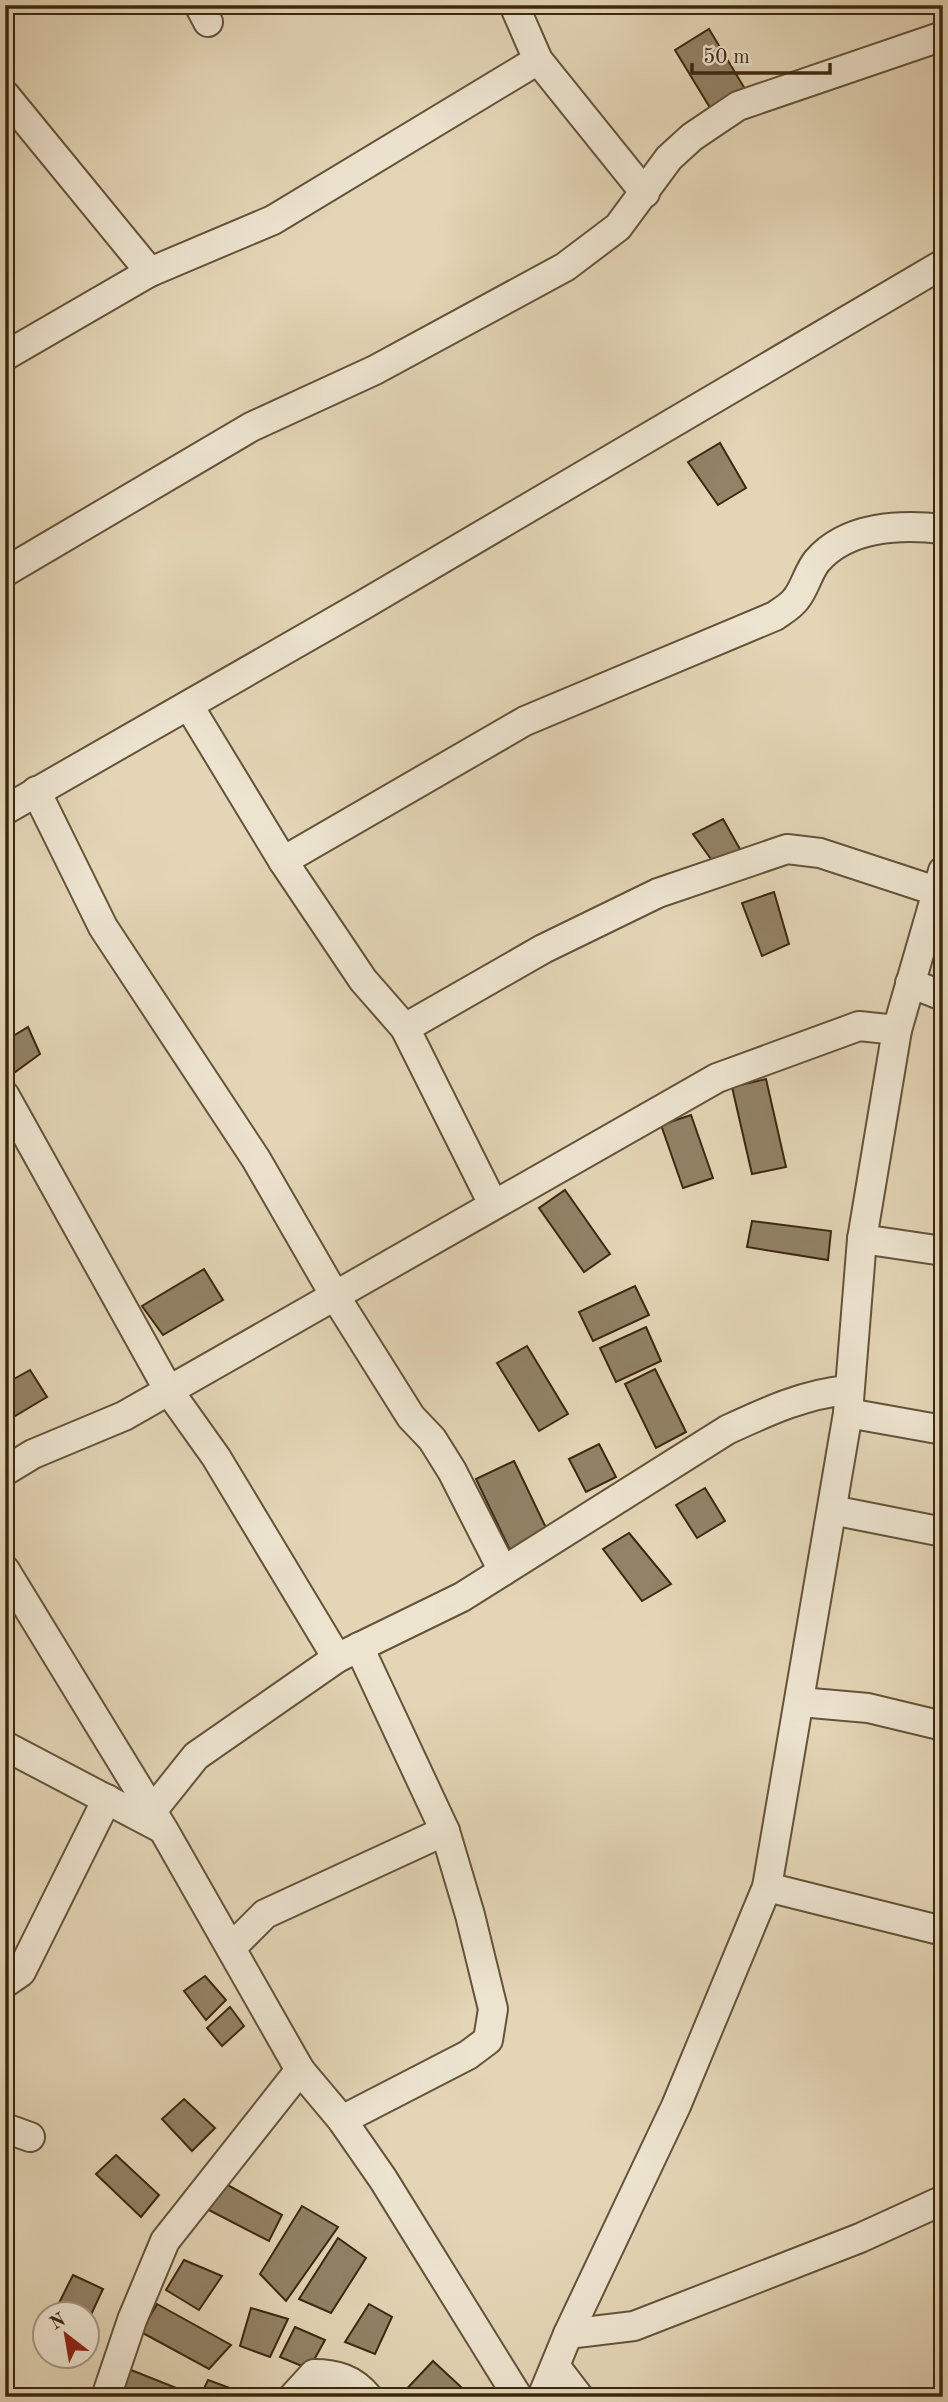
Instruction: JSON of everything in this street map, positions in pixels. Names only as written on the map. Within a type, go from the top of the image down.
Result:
[{"type":"street","points":[[514,5],[538,60],[645,193]]},
{"type":"street","points":[[5,572],[251,427],[375,370],[565,267],[618,227],[677,151],[716,119],[738,106],[943,36]]},
{"type":"street","points":[[5,356],[150,272],[273,220],[538,60]]},
{"type":"street","points":[[5,95],[150,272]]},
{"type":"street","points":[[5,810],[188,706],[943,264]]},
{"type":"street","points":[[282,862],[525,721],[775,616],[796,599],[817,562],[832,548],[886,527],[943,529]]},
{"type":"street","points":[[188,706],[282,862],[363,980],[405,1028],[493,1204]]},
{"type":"street","points":[[36,790],[103,927],[256,1159],[335,1296],[411,1417],[432,1439],[452,1471],[503,1571]]},
{"type":"street","points":[[405,1028],[543,949],[658,893],[787,849],[820,853],[939,881],[897,1030],[862,1239],[848,1401],[832,1510],[767,1887],[676,2106],[568,2334],[542,2397]]},
{"type":"street","points":[[910,983],[943,996]]},
{"type":"street","points":[[5,1471],[33,1454],[124,1416],[717,1078],[859,1026],[897,1030]]},
{"type":"street","points":[[5,1096],[169,1391],[348,1652],[445,1832],[470,1915],[493,2009],[488,2040],[468,2055],[342,2120]]},
{"type":"street","points":[[862,1239],[943,1251]]},
{"type":"street","points":[[158,1820],[196,1756],[348,1652],[463,1597],[727,1430],[772,1409],[822,1392],[943,1430]]},
{"type":"street","points":[[832,1510],[943,1532]]},
{"type":"street","points":[[5,1570],[158,1820],[300,2070],[342,2120],[383,2179],[518,2397]]},
{"type":"street","points":[[800,1702],[868,1708],[943,1726]]},
{"type":"street","points":[[5,1746],[107,1800],[158,1820]]},
{"type":"street","points":[[5,1983],[21,1972],[107,1800]]},
{"type":"street","points":[[231,1948],[265,1914],[445,1832]]},
{"type":"street","points":[[767,1887],[943,1931]]},
{"type":"street","points":[[106,2397],[132,2320],[165,2241],[300,2070]]},
{"type":"street","points":[[568,2334],[634,2326],[941,2204]]},
{"type":"street","points":[[556,2367],[579,2397]]},
{"type":"street","points":[[293,2397],[314,2374],[337,2374],[360,2388],[368,2397]]},
{"type":"building","points":[[709,29],[748,94],[712,111],[675,50]]},
{"type":"building","points":[[720,443],[746,488],[718,505],[688,462]]},
{"type":"building","points":[[723,819],[741,851],[716,866],[693,834]]},
{"type":"building","points":[[774,892],[789,944],[762,956],[742,903]]},
{"type":"building","points":[[28,1027],[40,1054],[11,1075],[5,1066],[5,1041]]},
{"type":"building","points":[[766,1079],[786,1167],[752,1174],[732,1087]]},
{"type":"building","points":[[691,1115],[713,1178],[683,1188],[661,1125]]},
{"type":"building","points":[[565,1190],[610,1254],[584,1272],[539,1208]]},
{"type":"building","points":[[752,1221],[831,1231],[828,1260],[747,1247]]},
{"type":"building","points":[[204,1269],[223,1300],[163,1335],[142,1306]]},
{"type":"building","points":[[635,1286],[649,1315],[593,1341],[579,1312]]},
{"type":"building","points":[[646,1327],[661,1361],[616,1382],[600,1348]]},
{"type":"building","points":[[527,1346],[568,1414],[539,1431],[497,1363]]},
{"type":"building","points":[[655,1369],[686,1432],[656,1448],[625,1384]]},
{"type":"building","points":[[30,1370],[47,1397],[5,1422],[5,1384]]},
{"type":"building","points":[[599,1444],[616,1477],[586,1492],[569,1459]]},
{"type":"building","points":[[514,1461],[548,1532],[510,1550],[476,1479]]},
{"type":"building","points":[[705,1488],[725,1521],[697,1538],[676,1505]]},
{"type":"building","points":[[629,1533],[671,1584],[642,1601],[603,1549]]},
{"type":"building","points":[[205,1976],[226,2000],[206,2020],[184,1991]]},
{"type":"building","points":[[230,2007],[244,2026],[222,2046],[207,2028]]},
{"type":"building","points":[[184,2099],[215,2128],[192,2151],[162,2119]]},
{"type":"building","points":[[116,2155],[159,2195],[141,2217],[96,2174]]},
{"type":"building","points":[[224,2183],[282,2215],[269,2241],[207,2209]]},
{"type":"building","points":[[302,2206],[338,2227],[286,2301],[260,2274]]},
{"type":"building","points":[[338,2238],[366,2258],[331,2313],[299,2299]]},
{"type":"building","points":[[184,2260],[222,2276],[199,2310],[166,2290]]},
{"type":"building","points":[[73,2275],[103,2289],[98,2300],[60,2300]]},
{"type":"building","points":[[157,2304],[231,2345],[209,2369],[141,2332]]},
{"type":"building","points":[[369,2304],[392,2317],[375,2354],[345,2342]]},
{"type":"building","points":[[251,2308],[288,2319],[270,2357],[240,2346]]},
{"type":"building","points":[[295,2327],[325,2340],[309,2369],[280,2357]]},
{"type":"building","points":[[433,2361],[461,2387],[451,2397],[399,2397]]},
{"type":"building","points":[[131,2370],[194,2395],[126,2397],[119,2393]]},
{"type":"building","points":[[208,2380],[254,2397],[200,2397]]}]
